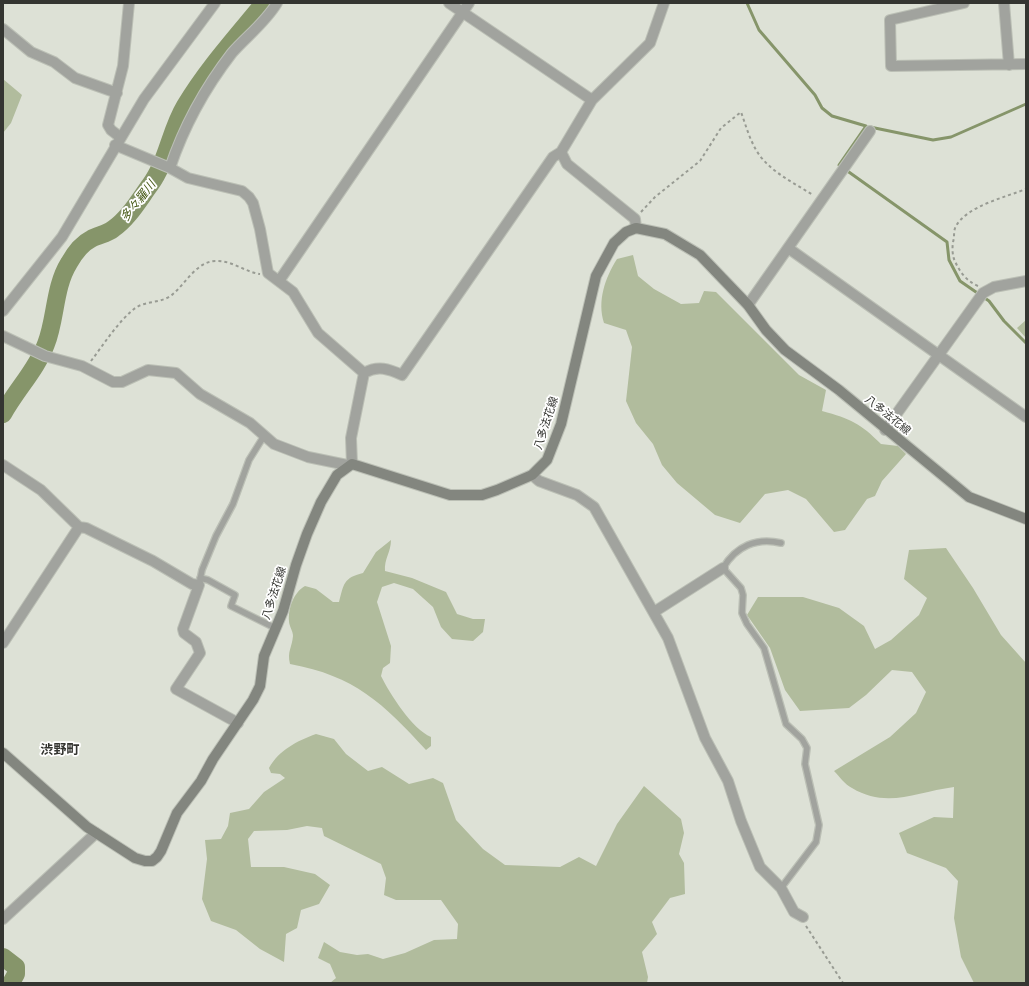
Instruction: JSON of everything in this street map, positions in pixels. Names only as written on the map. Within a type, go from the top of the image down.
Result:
[{"type":"main road","name":"八多法花線","points":[[3,753],[87,827],[135,858],[145,861],[152,861],[162,851],[177,813],[201,782],[213,759],[254,700],[260,686],[264,656],[283,611],[301,549],[320,502],[337,475],[350,465],[450,495],[482,495],[532,475],[547,460],[561,424],[596,276],[614,243],[636,224],[665,234],[688,246],[700,255],[748,305],[766,330],[785,350],[839,390],[885,430],[919,455],[944,478],[969,497],[1026,519]]},
{"type":"street","points":[[129,3],[126,48],[117,93],[108,126],[118,141],[164,166],[188,178],[200,182],[235,188],[249,197],[260,228],[268,273],[294,292],[318,333],[364,373]]},
{"type":"street","points":[[3,311],[62,237],[118,141],[170,61],[215,3]]},
{"type":"street","points":[[164,166],[187,123],[218,72],[233,52],[264,22],[277,3]]},
{"type":"street","points":[[449,3],[592,100]]},
{"type":"street","points":[[279,281],[469,3]]},
{"type":"street","points":[[364,373],[387,368],[402,375],[553,157],[561,152],[592,100],[650,43],[664,3]]},
{"type":"street","points":[[964,3],[890,20],[891,66],[1026,64]]},
{"type":"street","points":[[1004,3],[1009,65]]},
{"type":"street","points":[[3,29],[31,52],[54,62],[75,78],[117,93]]},
{"type":"street","points":[[748,305],[870,131]]},
{"type":"street","points":[[561,152],[567,164],[636,224]]},
{"type":"street","points":[[788,248],[1026,417]]},
{"type":"street","points":[[885,430],[983,293],[1026,281]]},
{"type":"street","points":[[3,336],[45,356],[89,369],[113,382],[122,382],[148,370],[176,373],[200,394],[250,423],[274,444],[308,457],[350,465],[351,438],[364,373]]},
{"type":"street","points":[[3,465],[41,490],[79,527],[86,528],[153,561],[192,584],[200,582]]},
{"type":"street","points":[[532,475],[539,481],[577,495],[594,507],[668,638],[705,738],[728,781],[741,821],[760,867],[781,888],[794,912],[803,917]]},
{"type":"street","points":[[3,643],[79,527]]},
{"type":"street","points":[[654,612],[723,568]]},
{"type":"street","points":[[200,582],[183,629],[184,633],[196,642],[200,653],[176,689],[238,723]]},
{"type":"street","points":[[3,919],[96,833]]},
{"type":"lane","points":[[200,582],[216,536],[233,504],[248,460],[264,436]]},
{"type":"lane","points":[[781,888],[816,842],[819,834],[819,826],[805,764],[807,748],[802,738],[786,724],[764,648],[747,624],[742,613],[743,595],[741,588],[723,568],[733,554],[741,547],[757,541],[771,540],[782,543]]},
{"type":"lane","points":[[200,582],[208,580],[235,595],[231,606],[275,628]]},
{"type":"path","points":[[636,224],[655,197],[700,161],[721,128],[741,112],[754,145],[763,159],[775,171],[821,200]]},
{"type":"path","points":[[983,293],[958,269],[953,256],[953,244],[956,227],[964,217],[975,209],[1026,189]]},
{"type":"path","points":[[89,369],[91,362],[110,336],[135,308],[163,300],[173,295],[195,271],[206,263],[216,261],[227,263],[258,274],[268,273]]},
{"type":"path","points":[[803,917],[804,922],[843,983]]},
{"type":"green space","points":[[3,79],[22,95],[11,123],[3,133]]},
{"type":"green space","points":[[633,255],[638,276],[654,289],[681,304],[699,303],[704,291],[716,292],[799,375],[826,390],[822,411],[848,419],[861,426],[881,444],[898,446],[906,454],[882,481],[875,496],[867,499],[845,530],[834,532],[806,499],[788,490],[765,494],[740,523],[715,515],[677,483],[662,465],[653,444],[636,423],[626,401],[632,347],[626,330],[604,323],[602,315],[601,306],[603,290],[613,266],[617,259]]},
{"type":"green space","points":[[1026,320],[1026,338],[1017,328]]},
{"type":"green space","points":[[391,540],[385,571],[412,578],[446,592],[457,614],[473,619],[485,619],[483,632],[473,641],[452,639],[441,627],[433,607],[413,589],[394,583],[382,587],[377,602],[391,646],[390,663],[383,668],[381,676],[409,719],[416,727],[431,737],[431,746],[426,750],[396,718],[366,694],[333,676],[313,669],[290,664],[289,660],[293,636],[289,623],[289,616],[292,601],[298,592],[305,586],[316,589],[333,602],[339,602],[345,583],[352,577],[363,573],[376,552]]},
{"type":"green space","points":[[946,548],[973,588],[1001,635],[1026,663],[1026,983],[974,983],[961,957],[954,918],[958,881],[946,868],[907,853],[899,833],[934,817],[953,818],[954,787],[902,797],[877,797],[865,794],[849,787],[834,771],[890,737],[916,713],[926,692],[912,672],[892,670],[866,695],[849,708],[800,711],[785,690],[770,648],[747,615],[758,597],[803,597],[839,608],[864,626],[875,649],[891,640],[919,615],[927,598],[904,579],[909,550]]},
{"type":"green space","points":[[316,734],[334,739],[346,754],[368,771],[382,767],[409,784],[433,778],[443,783],[456,820],[483,849],[505,865],[560,867],[579,857],[596,866],[617,824],[644,786],[681,819],[684,833],[679,854],[684,863],[685,894],[670,898],[652,922],[657,934],[642,952],[648,977],[647,983],[330,983],[336,978],[330,964],[318,958],[324,942],[340,952],[357,955],[368,954],[383,959],[405,953],[434,940],[457,939],[458,924],[441,900],[396,900],[384,895],[386,878],[381,864],[324,836],[322,828],[307,826],[287,830],[254,831],[248,839],[251,867],[284,867],[315,874],[330,885],[319,904],[301,910],[297,928],[286,934],[284,962],[260,949],[236,930],[211,921],[202,899],[207,859],[205,840],[221,839],[228,826],[230,813],[249,809],[264,792],[285,778],[280,774],[271,773],[269,768],[283,751]]},
{"type":"waterway","name":"多々羅川","points":[[3,414],[32,371],[46,344],[52,324],[60,282],[73,256],[87,241],[111,231],[124,220],[133,209],[156,176],[185,106],[203,79],[264,3]]},
{"type":"waterway","points":[[747,3],[759,30],[815,95],[822,108],[832,116],[866,126],[839,165],[947,242],[949,260],[960,281],[989,301],[1004,321],[1026,343]]},
{"type":"waterway","points":[[870,127],[933,140],[951,137],[1026,104]]},
{"type":"waterway","name":"多々羅川","points":[[3,957],[16,967],[16,974],[11,983]]},
{"type":"district","name":"渋野町","points":[[60,750]]}]
